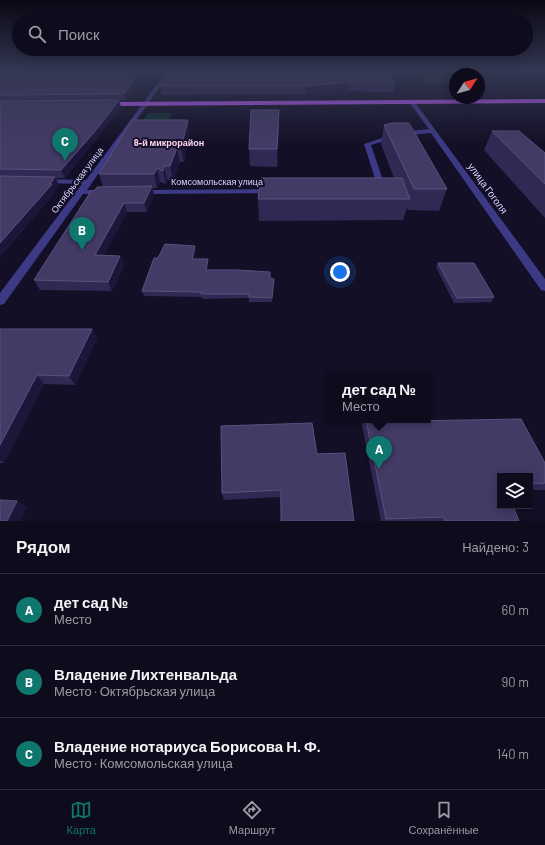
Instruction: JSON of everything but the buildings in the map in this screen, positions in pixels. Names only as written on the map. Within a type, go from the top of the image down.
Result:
[{"type":"main road","points":[[100,104],[545,101]]},
{"type":"street","name":"Октябрьская улица","points":[[0,301],[152,95]]},
{"type":"street","name":"улица Гоголя","points":[[412,102],[545,287]]},
{"type":"street","points":[[374,190],[382,190],[367,144],[400,134],[433,131]]},
{"type":"street","points":[[32,181],[88,182]]},
{"type":"street","name":"Комсомольская улица","points":[[133,192],[281,191]]},
{"type":"street","points":[[80,192],[110,192]]},
{"type":"green space","points":[[150,113],[171,113],[169,119],[180,119],[180,122],[142,123],[146,115]]},
{"type":"place","name":"Владение нотариуса Борисова Н. Ф.","points":[[65,161]]},
{"type":"place","name":"Владение Лихтенвальда","points":[[82,250]]},
{"type":"place","name":"дет сад №","points":[[379,469]]},
{"type":"district","name":"8-й микрорайон","points":[[169,142]]}]
